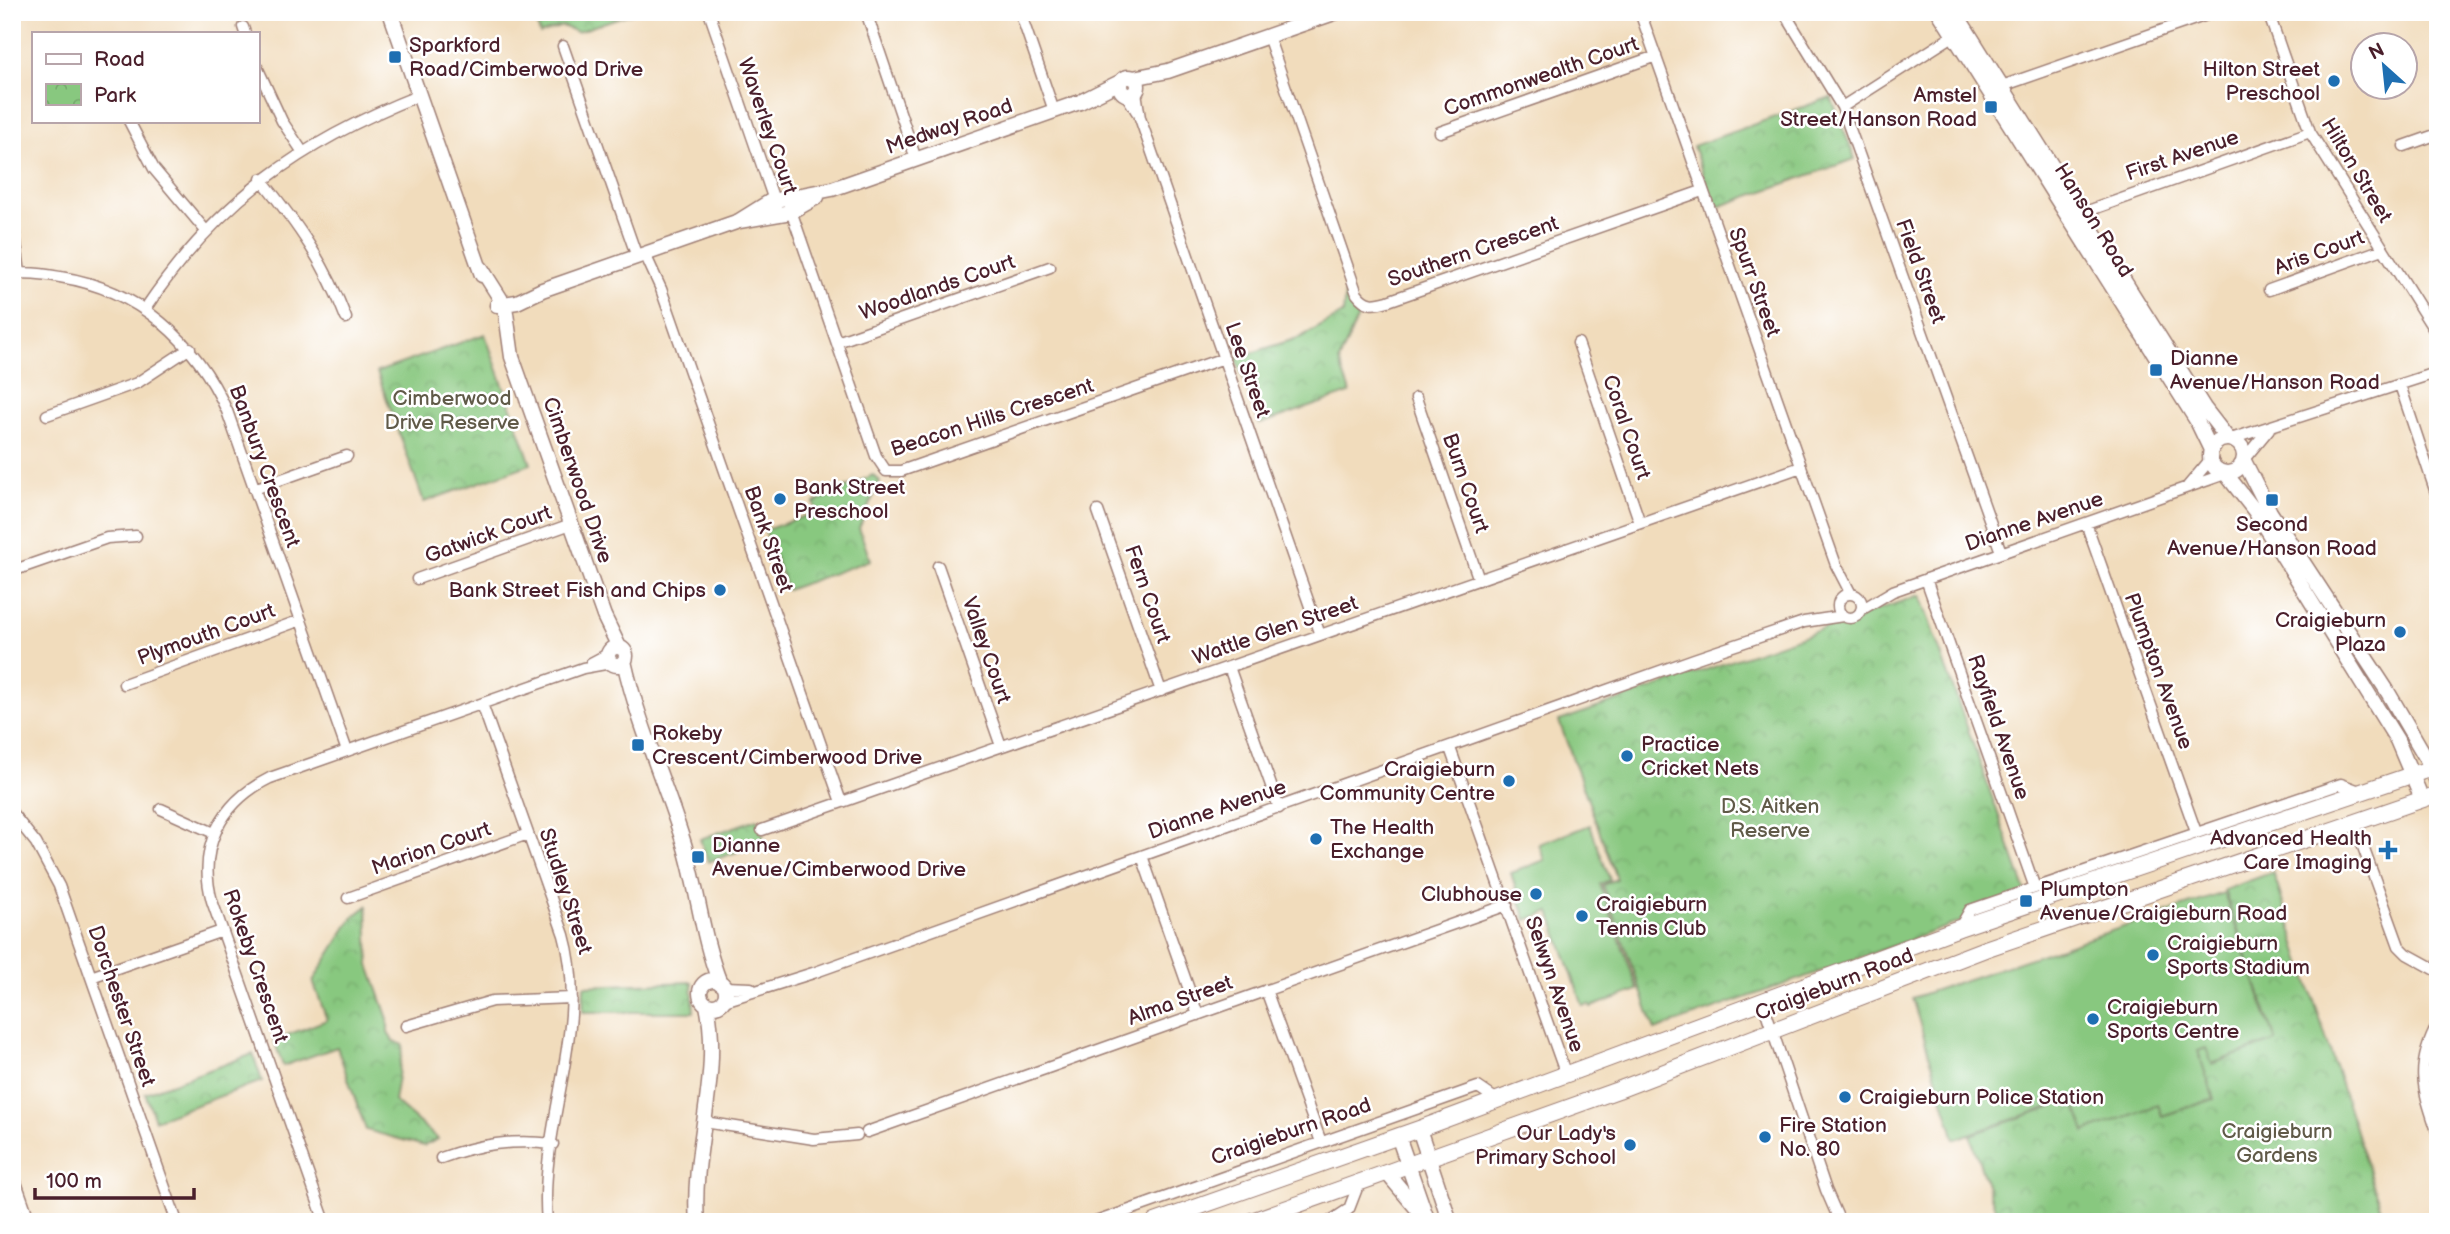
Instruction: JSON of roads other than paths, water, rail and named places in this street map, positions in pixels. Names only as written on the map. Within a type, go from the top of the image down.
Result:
[{"type":"main road","name":"Craigieburn Road","points":[[1156,1222],[1419,1129],[1959,928],[2435,767]]},
{"type":"main road","name":"Craigieburn Road","points":[[1249,1222],[1430,1158],[1986,949],[2438,794]]},
{"type":"street","name":"Cimberwood Drive","points":[[390,12],[481,268],[485,287],[501,304],[499,329],[512,357],[604,616],[614,657],[631,691],[684,844],[719,996],[698,1167],[697,1222]]},
{"type":"street","name":"Waverley Court","points":[[709,12],[783,206]]},
{"type":"street","points":[[866,12],[916,159]]},
{"type":"street","points":[[1020,12],[1054,111]]},
{"type":"street","name":"Medway Road","points":[[501,304],[1080,102],[1130,89],[1168,71],[1337,12]]},
{"type":"street","name":"Spurr Street","points":[[1640,12],[1847,598]]},
{"type":"street","name":"Field Street","points":[[1784,12],[1842,107],[2001,552]]},
{"type":"street","name":"Hanson Road","points":[[1939,12],[1960,32],[1996,90],[2068,219],[2194,415],[2211,455]]},
{"type":"street","name":"Hanson Road","points":[[1955,12],[1960,32]]},
{"type":"street","name":"Hilton Street","points":[[2268,12],[2310,132],[2438,336]]},
{"type":"street","points":[[1996,90],[2207,13]]},
{"type":"street","points":[[1842,107],[1960,32]]},
{"type":"street","name":"Southern Crescent","points":[[1268,36],[1357,294],[1363,302],[1375,305],[1388,301],[1702,191]]},
{"type":"street","name":"Bank Street","points":[[563,46],[644,254],[661,289],[841,802]]},
{"type":"street","name":"Commonwealth Court","points":[[1440,132],[1656,56]]},
{"type":"street","points":[[259,71],[282,121],[302,151]]},
{"type":"street","name":"Lee Street","points":[[1130,89],[1320,635]]},
{"type":"street","name":"Hanson Road","points":[[1996,90],[2082,213],[2204,408],[2229,439]]},
{"type":"street","points":[[145,309],[206,231],[261,179],[302,151],[348,125],[420,95]]},
{"type":"street","points":[[130,122],[154,169],[206,231]]},
{"type":"street","name":"First Avenue","points":[[2068,219],[2310,132]]},
{"type":"street","points":[[2404,146],[2438,134]]},
{"type":"street","points":[[261,179],[310,242],[328,274],[346,318]]},
{"type":"street","name":"Beacon Hills Crescent","points":[[783,206],[837,342],[876,456],[882,467],[890,472],[901,471],[1224,358]]},
{"type":"street","points":[[12,213],[16,273]]},
{"type":"street","name":"Aris Court","points":[[2269,290],[2383,249]]},
{"type":"street","name":"Woodlands Court","points":[[837,342],[1050,267]]},
{"type":"street","name":"Banbury Crescent","points":[[16,273],[79,280],[113,292],[145,309],[190,348],[219,392],[347,751]]},
{"type":"street","name":"Coral Court","points":[[1578,343],[1640,523]]},
{"type":"street","points":[[47,415],[137,383],[190,348]]},
{"type":"street","points":[[2422,799],[2413,775],[2384,719],[2255,511],[2226,474],[2216,469],[2211,455],[2216,443],[2269,429],[2438,372]]},
{"type":"street","points":[[2400,385],[2438,499]]},
{"type":"street","name":"Burn Court","points":[[1416,398],[1479,580]]},
{"type":"street","points":[[2226,474],[2239,469],[2269,429]]},
{"type":"street","points":[[2229,439],[2240,444],[2256,490],[2435,767],[2438,785]]},
{"type":"street","name":"Dianne Avenue","points":[[2188,486],[2211,455]]},
{"type":"street","points":[[254,489],[347,456]]},
{"type":"street","name":"Wattle Glen Street","points":[[762,830],[1801,467]]},
{"type":"street","name":"Dianne Avenue","points":[[1804,622],[1854,617],[1893,591],[2226,474]]},
{"type":"street","name":"Fern Court","points":[[1098,511],[1161,691]]},
{"type":"street","name":"Plumpton Avenue","points":[[2086,523],[2196,832]]},
{"type":"street","name":"Gatwick Court","points":[[417,579],[571,524]]},
{"type":"street","points":[[12,571],[107,538],[136,536]]},
{"type":"street","name":"Valley Court","points":[[938,566],[1001,746]]},
{"type":"street","name":"Rayfield Avenue","points":[[1926,579],[2035,888]]},
{"type":"street","name":"Dianne Avenue","points":[[719,996],[761,989],[1279,808],[1804,622],[1847,598],[1893,591]]},
{"type":"street","points":[[1843,616],[1847,598],[1861,610]]},
{"type":"street","name":"Plymouth Court","points":[[124,684],[301,620]]},
{"type":"street","name":"Rokeby Crescent","points":[[325,1222],[222,930],[207,876],[214,833],[231,805],[261,782],[614,657]]},
{"type":"street","points":[[1229,667],[1279,808]]},
{"type":"street","name":"Studley Street","points":[[482,704],[567,947],[572,998],[547,1197],[547,1222]]},
{"type":"street","name":"Selwyn Avenue","points":[[1450,747],[1566,1075]]},
{"type":"street","name":"Craigieburn Road","points":[[1959,928],[1970,910],[2196,832],[2337,785],[2348,785],[2362,792]]},
{"type":"street","points":[[162,809],[214,833]]},
{"type":"street","name":"Dorchester Street","points":[[12,813],[36,842],[52,871],[177,1222]]},
{"type":"street","points":[[2354,822],[2399,946],[2407,954],[2438,971]]},
{"type":"street","name":"Marion Court","points":[[348,898],[528,834]]},
{"type":"street","points":[[1142,856],[1198,1015]]},
{"type":"street","name":"Alma Street","points":[[704,1122],[814,1139],[862,1133],[1507,905]]},
{"type":"street","points":[[91,977],[222,930]]},
{"type":"street","name":"Cimberwood Drive","points":[[706,942],[699,995],[719,996]]},
{"type":"street","points":[[1266,990],[1321,1142]]},
{"type":"street","points":[[406,1026],[492,1001],[572,998]]},
{"type":"street","points":[[1762,1000],[1767,1033],[1778,1049],[1826,1190],[1840,1222]]},
{"type":"street","points":[[2438,1024],[2425,1047],[2422,1070],[2425,1095],[2438,1134]]},
{"type":"street","name":"Craigieburn Road","points":[[1096,1222],[1478,1087],[1497,1100]]},
{"type":"street","points":[[1419,1129],[1450,1222]]},
{"type":"street","points":[[1398,1136],[1426,1222]]},
{"type":"street","points":[[441,1158],[496,1143],[525,1141],[553,1144]]},
{"type":"street","points":[[12,1171],[30,1222]]},
{"type":"street","points":[[1387,1173],[1413,1201],[1426,1222]]},
{"type":"street","points":[[1329,1222],[1349,1209],[1359,1183]]},
{"type":"place","name":"Sparkford Road/Cimberwood Drive","points":[[395,57]]},
{"type":"place","name":"Hilton Street Preschool","points":[[2334,81]]},
{"type":"place","name":"Amstel Street/Hanson Road","points":[[1991,107]]},
{"type":"place","name":"Dianne Avenue/Hanson Road","points":[[2156,370]]},
{"type":"place","name":"Bank Street Preschool","points":[[780,499]]},
{"type":"place","name":"Second Avenue/Hanson Road","points":[[2272,500]]},
{"type":"place","name":"Bank Street Fish and Chips","points":[[720,590]]},
{"type":"place","name":"Craigieburn Plaza","points":[[2400,632]]},
{"type":"place","name":"Rokeby Crescent/Cimberwood Drive","points":[[638,745]]},
{"type":"place","name":"Practice Cricket Nets","points":[[1627,756]]},
{"type":"place","name":"Craigieburn Community Centre","points":[[1509,781]]},
{"type":"place","name":"The Health Exchange","points":[[1316,839]]},
{"type":"place","name":"Advanced Health Care Imaging","points":[[2388,850]]},
{"type":"place","name":"Dianne Avenue/Cimberwood Drive","points":[[698,857]]},
{"type":"place","name":"Clubhouse","points":[[1536,894]]},
{"type":"place","name":"Plumpton Avenue/Craigieburn Road","points":[[2026,901]]},
{"type":"place","name":"Craigieburn Tennis Club","points":[[1582,916]]},
{"type":"place","name":"Craigieburn Sports Stadium","points":[[2153,955]]},
{"type":"place","name":"Craigieburn Sports Centre","points":[[2093,1019]]},
{"type":"place","name":"Craigieburn Police Station","points":[[1845,1097]]},
{"type":"place","name":"Fire Station No. 80","points":[[1765,1137]]},
{"type":"place","name":"Our Lady's Primary School","points":[[1630,1145]]},
{"type":"park label","name":"Cimberwood Drive Reserve","points":[[452,410]]},
{"type":"park label","name":"D.S. Aitken Reserve","points":[[1770,818]]},
{"type":"park label","name":"Craigieburn Gardens","points":[[2277,1143]]}]
